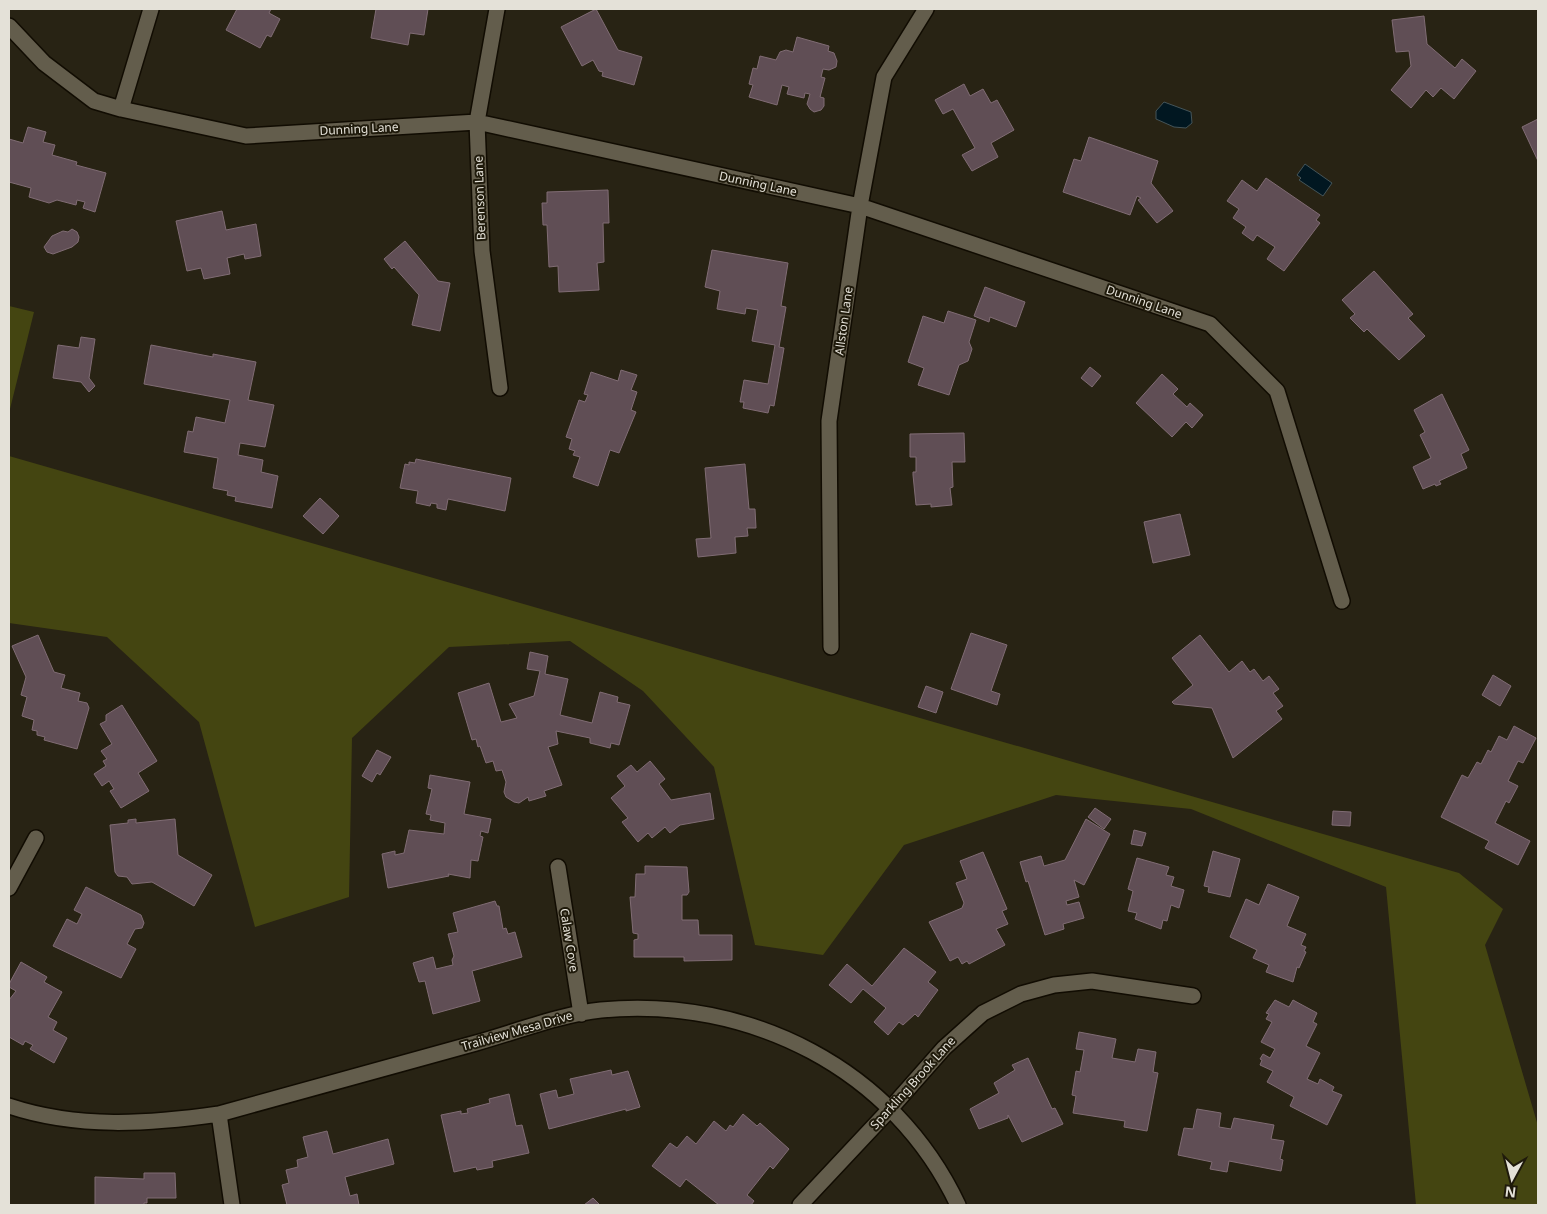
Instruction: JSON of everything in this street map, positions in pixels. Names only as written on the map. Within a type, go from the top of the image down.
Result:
[{"type":"street","points":[[121,109],[151,9]]},
{"type":"street","name":"Berenson Lane","points":[[497,9],[477,122],[482,251],[500,388]]},
{"type":"street","name":"Allston Lane","points":[[831,647],[829,422],[860,206],[884,77],[926,9]]},
{"type":"street","name":"Dunning Lane","points":[[9,26],[44,63],[94,101],[121,109],[246,136],[477,122],[860,206],[1210,324],[1277,391],[1342,601]]},
{"type":"street","points":[[9,888],[36,838]]},
{"type":"street","name":"Calaw Cove","points":[[558,867],[581,1014]]},
{"type":"street","name":"Sparkling Brook Lane","points":[[800,1205],[961,1030],[983,1013],[1020,994],[1054,985],[1092,981],[1193,996]]},
{"type":"street","name":"Trailview Mesa Drive","points":[[9,1106],[62,1119],[122,1124],[161,1122],[219,1114],[581,1014],[643,1007],[678,1010],[723,1017],[765,1029],[822,1056],[848,1073],[891,1108],[924,1148],[958,1205]]},
{"type":"street","points":[[219,1114],[232,1205]]},
{"type":"shaded area","points":[[9,306],[34,312],[9,413]]},
{"type":"shaded area","points":[[9,456],[1459,873],[1503,909],[1485,945],[1538,1126],[1538,1205],[1416,1205],[1386,887],[1191,809],[1056,795],[904,845],[823,955],[755,945],[714,767],[643,691],[570,641],[449,647],[352,738],[349,897],[255,927],[199,722],[107,637],[9,623]]},
{"type":"water","points":[[1164,102],[1191,112],[1192,123],[1186,128],[1174,127],[1156,119],[1156,111]]},
{"type":"water","points":[[1305,164],[1332,183],[1323,196],[1299,180],[1301,178],[1297,175]]},
{"type":"building","points":[[237,9],[271,9],[269,13],[280,19],[271,37],[267,35],[260,48],[226,30]]},
{"type":"building","points":[[376,9],[428,9],[424,35],[410,33],[408,45],[371,38]]},
{"type":"building","points":[[596,9],[618,50],[642,57],[634,85],[602,76],[603,72],[599,71],[593,60],[582,66],[561,27]]},
{"type":"building","points":[[1424,16],[1427,44],[1455,68],[1462,59],[1476,71],[1454,99],[1441,88],[1433,97],[1426,90],[1411,108],[1391,90],[1411,66],[1409,51],[1396,52],[1392,20]]},
{"type":"building","points":[[797,37],[829,46],[828,51],[834,53],[837,61],[836,67],[829,70],[823,69],[821,77],[825,78],[820,97],[824,98],[824,106],[821,110],[814,112],[807,104],[810,94],[805,93],[804,98],[787,94],[789,87],[782,85],[777,105],[749,97],[753,85],[749,84],[753,68],[757,69],[760,56],[776,60],[780,52],[786,50],[793,52]]},
{"type":"building","points":[[964,84],[970,96],[983,89],[991,103],[997,100],[1014,130],[991,143],[998,157],[972,171],[962,155],[975,148],[953,109],[943,114],[935,100]]},
{"type":"building","points":[[1538,119],[1538,161],[1522,127]]},
{"type":"building","points":[[28,127],[46,132],[43,142],[55,145],[52,155],[77,162],[76,165],[106,173],[95,212],[83,208],[85,202],[77,200],[76,205],[57,200],[49,203],[29,197],[31,188],[9,182],[9,139],[23,143]]},
{"type":"building","points":[[1089,137],[1158,161],[1151,183],[1173,211],[1157,223],[1138,200],[1141,198],[1137,196],[1130,215],[1063,192],[1074,159],[1081,161]]},
{"type":"building","points":[[1266,178],[1320,215],[1316,220],[1320,223],[1284,271],[1267,259],[1275,247],[1257,235],[1253,241],[1242,233],[1246,227],[1233,218],[1239,209],[1227,201],[1242,180],[1257,191]]},
{"type":"building","points":[[608,190],[609,223],[603,223],[604,262],[597,263],[599,290],[559,292],[558,266],[549,267],[547,225],[543,225],[542,203],[547,203],[547,192]]},
{"type":"building","points":[[222,211],[226,230],[256,224],[261,256],[245,259],[244,254],[227,258],[230,274],[204,279],[201,268],[187,271],[176,221]]},
{"type":"building","points":[[72,229],[77,232],[78,242],[72,247],[53,254],[47,252],[44,247],[52,236],[63,231],[68,232]]},
{"type":"building","points":[[405,241],[438,281],[450,283],[440,331],[412,325],[419,295],[394,267],[392,269],[384,259]]},
{"type":"building","points":[[712,250],[788,263],[781,306],[786,307],[779,347],[784,348],[774,406],[770,405],[768,413],[743,408],[744,402],[740,402],[744,380],[768,384],[775,345],[752,341],[758,310],[746,308],[745,314],[717,309],[720,291],[705,287]]},
{"type":"building","points":[[1374,271],[1413,314],[1408,318],[1425,336],[1399,360],[1367,329],[1364,332],[1350,318],[1355,314],[1342,300]]},
{"type":"building","points":[[985,287],[1025,302],[1016,327],[990,317],[989,322],[974,316]]},
{"type":"building","points":[[948,311],[976,320],[969,342],[972,349],[968,361],[959,365],[949,395],[918,385],[924,368],[908,362],[923,316],[944,323]]},
{"type":"building","points":[[81,337],[95,339],[89,378],[95,386],[89,392],[81,382],[53,378],[58,345],[79,348]]},
{"type":"building","points":[[151,345],[213,357],[213,354],[256,362],[248,400],[274,405],[265,447],[240,443],[238,455],[263,460],[261,472],[278,476],[272,508],[235,501],[236,497],[227,495],[228,491],[213,488],[218,458],[184,452],[188,431],[193,432],[196,417],[225,423],[230,400],[144,384]]},
{"type":"building","points":[[1090,367],[1101,376],[1092,387],[1081,378]]},
{"type":"building","points":[[621,370],[637,375],[631,390],[637,392],[631,410],[636,412],[619,453],[610,450],[598,486],[573,477],[580,457],[573,455],[575,451],[569,449],[572,439],[566,437],[579,400],[585,402],[588,395],[584,394],[591,372],[618,381]]},
{"type":"building","points":[[1162,374],[1178,389],[1173,394],[1187,407],[1190,403],[1203,415],[1192,428],[1186,422],[1172,437],[1136,403]]},
{"type":"building","points":[[1442,394],[1469,450],[1461,454],[1467,468],[1439,481],[1441,484],[1436,486],[1435,484],[1423,489],[1413,467],[1431,458],[1420,435],[1425,432],[1414,410]]},
{"type":"building","points":[[964,433],[965,462],[952,462],[953,487],[950,488],[952,505],[931,507],[931,504],[916,505],[913,472],[916,472],[916,457],[910,457],[910,434]]},
{"type":"building","points":[[416,459],[511,478],[505,511],[448,499],[446,510],[437,508],[437,504],[431,503],[430,506],[416,503],[418,491],[400,488],[405,464],[409,465],[409,462],[415,463]]},
{"type":"building","points":[[745,464],[749,509],[755,509],[756,528],[747,528],[748,536],[735,537],[736,553],[698,557],[696,539],[711,538],[705,468]]},
{"type":"building","points":[[320,498],[339,516],[323,534],[303,516]]},
{"type":"building","points":[[1180,514],[1190,555],[1153,563],[1144,522]]},
{"type":"building","points":[[971,633],[1007,645],[991,691],[1000,694],[997,705],[951,689]]},
{"type":"building","points":[[38,635],[54,672],[65,675],[61,688],[80,693],[78,701],[87,703],[89,708],[77,749],[44,740],[45,737],[37,735],[37,731],[32,730],[34,720],[22,716],[27,697],[21,695],[26,677],[12,646]]},
{"type":"building","points":[[1200,635],[1229,672],[1242,661],[1250,672],[1254,669],[1263,681],[1269,676],[1279,689],[1273,693],[1283,706],[1276,711],[1282,719],[1233,758],[1212,708],[1174,704],[1172,702],[1193,685],[1172,658]]},
{"type":"building","points":[[530,652],[548,656],[545,674],[568,679],[560,715],[592,723],[600,692],[618,697],[617,702],[630,705],[619,745],[611,743],[610,748],[590,743],[590,738],[556,731],[558,744],[548,747],[562,785],[544,791],[546,796],[529,801],[528,797],[519,803],[506,797],[504,792],[506,782],[502,770],[496,771],[493,761],[486,763],[476,739],[472,740],[458,693],[489,683],[501,722],[517,718],[509,704],[534,696],[540,671],[527,669]]},
{"type":"building","points":[[1493,675],[1511,686],[1500,706],[1482,695]]},
{"type":"building","points":[[926,686],[943,692],[936,713],[918,707]]},
{"type":"building","points":[[122,705],[157,761],[138,773],[149,791],[121,808],[110,791],[114,789],[109,781],[102,786],[94,774],[106,766],[103,761],[107,759],[101,751],[112,744],[100,724],[106,721],[106,715]]},
{"type":"building","points":[[1514,726],[1536,738],[1523,763],[1518,761],[1508,781],[1518,786],[1509,803],[1506,801],[1495,823],[1530,841],[1518,865],[1485,848],[1489,841],[1441,817],[1462,775],[1468,778],[1477,762],[1481,764],[1488,750],[1491,752],[1499,736],[1507,740]]},
{"type":"building","points":[[377,750],[391,757],[380,775],[377,773],[372,782],[362,776]]},
{"type":"building","points":[[650,761],[665,779],[659,784],[671,800],[710,793],[714,819],[680,825],[670,833],[665,827],[652,838],[648,833],[638,842],[622,822],[628,818],[611,798],[625,786],[617,776],[631,765],[637,772]]},
{"type":"building","points":[[430,775],[470,782],[464,814],[491,819],[488,833],[481,831],[480,836],[483,837],[478,861],[471,860],[470,878],[448,874],[449,876],[388,888],[382,854],[395,851],[395,855],[404,853],[409,830],[444,834],[445,823],[430,820],[431,815],[426,814],[432,789],[428,788]]},
{"type":"building","points":[[1095,808],[1111,819],[1104,829],[1088,817]]},
{"type":"building","points":[[1333,811],[1351,812],[1350,826],[1332,825]]},
{"type":"building","points":[[136,819],[136,823],[175,819],[178,855],[212,875],[194,906],[152,882],[132,884],[127,877],[118,876],[115,872],[110,825],[128,823],[128,820]]},
{"type":"building","points":[[1086,819],[1110,834],[1084,885],[1074,880],[1079,897],[1066,901],[1067,905],[1079,902],[1084,918],[1063,924],[1064,929],[1045,935],[1020,862],[1041,856],[1044,866],[1065,860]]},
{"type":"building","points":[[1134,830],[1146,833],[1142,846],[1131,844]]},
{"type":"building","points":[[1213,851],[1240,859],[1230,897],[1208,892],[1209,887],[1204,886]]},
{"type":"building","points":[[983,852],[1007,909],[1002,911],[1008,924],[996,929],[1005,945],[969,964],[967,961],[962,964],[958,957],[950,961],[929,922],[962,908],[964,903],[956,883],[967,879],[960,861]]},
{"type":"building","points":[[1137,858],[1169,867],[1166,875],[1174,877],[1171,886],[1184,890],[1179,908],[1171,905],[1167,921],[1163,920],[1161,929],[1135,919],[1137,913],[1128,911],[1133,891],[1128,889]]},
{"type":"building","points":[[645,866],[687,867],[689,892],[687,895],[682,895],[682,920],[698,920],[699,935],[732,935],[732,960],[684,961],[684,957],[634,957],[634,940],[638,939],[638,934],[633,933],[630,897],[635,897],[636,874],[645,874]]},
{"type":"building","points":[[1268,884],[1299,897],[1287,926],[1306,934],[1301,945],[1306,947],[1304,951],[1306,952],[1299,968],[1297,967],[1293,982],[1266,972],[1269,965],[1253,958],[1257,950],[1230,937],[1246,899],[1259,905]]},
{"type":"building","points":[[86,887],[141,915],[144,923],[142,928],[135,929],[127,944],[136,949],[121,978],[53,946],[67,919],[77,924],[82,914],[74,910]]},
{"type":"building","points":[[495,901],[497,906],[499,906],[503,929],[506,928],[508,934],[515,932],[522,957],[472,971],[480,1001],[433,1014],[425,981],[419,982],[413,963],[433,957],[436,969],[453,965],[452,960],[454,956],[448,934],[458,932],[453,913]]},
{"type":"building","points":[[904,948],[936,972],[928,982],[938,990],[918,1017],[915,1014],[903,1025],[899,1022],[888,1035],[874,1022],[886,1008],[863,989],[851,1003],[829,985],[847,964],[872,986]]},
{"type":"building","points":[[21,962],[47,977],[44,982],[62,992],[48,1017],[57,1022],[53,1030],[67,1038],[54,1063],[30,1049],[33,1045],[25,1041],[23,1045],[9,1037],[9,1000],[16,991],[9,987],[9,984]]},
{"type":"building","points":[[1275,1000],[1289,1007],[1293,1000],[1317,1013],[1313,1022],[1317,1024],[1306,1046],[1320,1053],[1307,1079],[1318,1084],[1320,1079],[1334,1087],[1332,1091],[1342,1095],[1327,1125],[1290,1106],[1294,1097],[1267,1082],[1273,1071],[1260,1065],[1262,1060],[1260,1059],[1263,1054],[1270,1058],[1275,1049],[1261,1042],[1272,1022],[1266,1019],[1269,1014],[1266,1013]]},
{"type":"building","points":[[1079,1032],[1116,1039],[1112,1058],[1135,1062],[1138,1049],[1156,1052],[1153,1072],[1158,1073],[1147,1131],[1124,1127],[1125,1121],[1073,1113],[1076,1096],[1072,1095],[1076,1071],[1080,1072],[1084,1050],[1076,1049]]},
{"type":"building","points":[[1028,1058],[1052,1109],[1055,1108],[1063,1124],[1022,1142],[1008,1115],[1008,1118],[979,1129],[970,1109],[999,1093],[994,1083],[1015,1070],[1012,1065]]},
{"type":"building","points":[[611,1070],[612,1075],[628,1071],[640,1107],[549,1129],[540,1094],[556,1090],[558,1098],[574,1094],[570,1079]]},
{"type":"building","points":[[509,1094],[516,1126],[522,1125],[529,1153],[492,1161],[493,1167],[477,1170],[476,1167],[454,1172],[441,1115],[461,1111],[461,1114],[468,1113],[467,1109],[490,1103],[489,1099]]},
{"type":"building","points":[[1197,1109],[1221,1113],[1219,1127],[1231,1129],[1234,1118],[1274,1125],[1271,1139],[1284,1141],[1280,1159],[1283,1160],[1281,1171],[1229,1161],[1227,1172],[1210,1169],[1212,1162],[1178,1155],[1184,1128],[1193,1129]]},
{"type":"building","points":[[743,1114],[757,1126],[760,1123],[789,1149],[773,1169],[770,1166],[747,1195],[754,1201],[751,1205],[719,1205],[686,1179],[680,1187],[652,1166],[670,1143],[677,1148],[687,1136],[696,1144],[714,1121],[726,1131],[730,1125],[733,1127]]},
{"type":"building","points":[[327,1131],[333,1154],[388,1139],[394,1164],[345,1177],[350,1196],[357,1194],[359,1205],[287,1205],[282,1185],[289,1183],[286,1170],[298,1167],[297,1160],[308,1157],[303,1137]]},
{"type":"building","points":[[144,1173],[175,1173],[176,1198],[147,1198],[147,1203],[144,1203],[144,1205],[95,1205],[95,1177],[144,1179]]},
{"type":"building","points":[[593,1198],[600,1205],[584,1205]]}]
